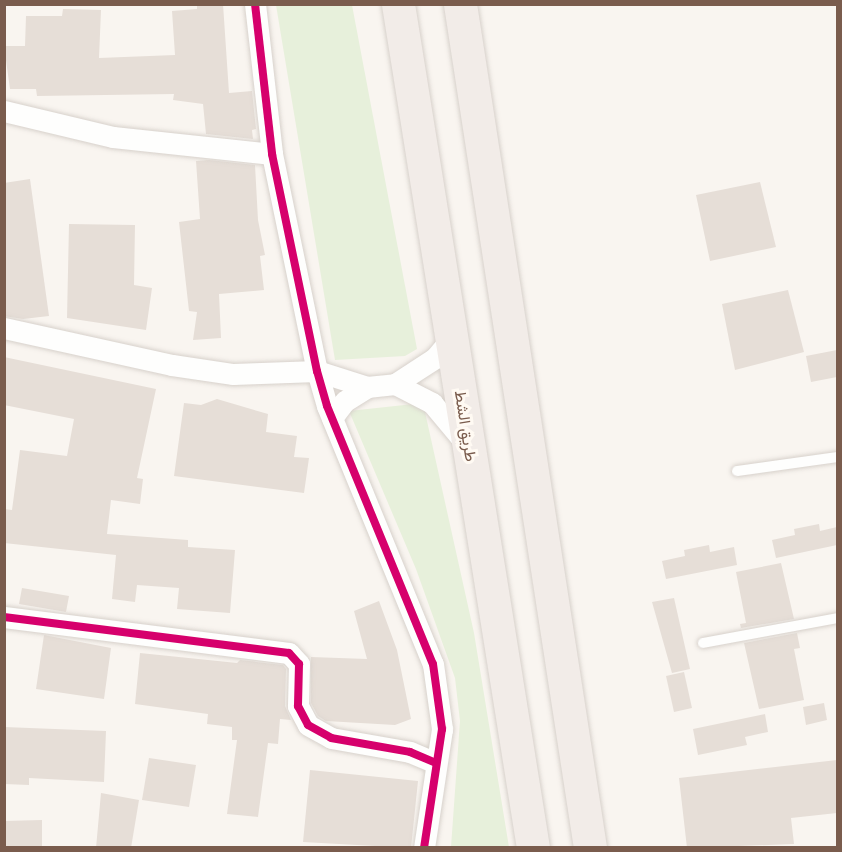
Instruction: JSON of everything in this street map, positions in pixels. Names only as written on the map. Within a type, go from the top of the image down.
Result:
[{"type":"highway","name":"طريق الشط","points":[[398,4],[533,848]]},
{"type":"highway","points":[[460,4],[590,848]]},
{"type":"street","points":[[255,4],[272,154],[317,371],[332,417],[433,664],[442,729],[424,848]]},
{"type":"street","points":[[4,111],[113,136],[272,154]]},
{"type":"street","points":[[4,328],[127,356],[233,374],[317,371],[367,387],[395,384],[435,358],[452,338]]},
{"type":"street","points":[[395,384],[415,392],[440,410],[460,434],[469,453]]},
{"type":"street","points":[[332,417],[345,401],[367,387]]},
{"type":"street","points":[[4,616],[289,653],[299,664],[298,706],[308,725],[331,738],[410,752],[436,763]]},
{"type":"lane","points":[[737,471],[837,457]]},
{"type":"lane","points":[[703,643],[837,618]]},
{"type":"green space","points":[[276,5],[352,5],[417,349],[405,356],[335,360]]},
{"type":"green space","points":[[423,403],[474,633],[509,847],[451,847],[460,721],[455,678],[416,569],[349,411]]},
{"type":"building","points":[[197,4],[223,4],[229,93],[252,91],[256,129],[252,130],[253,139],[206,134],[203,104],[173,100],[174,94],[37,96],[36,89],[10,89],[4,46],[25,46],[26,16],[62,16],[63,9],[101,10],[99,58],[175,55],[172,11],[197,9]]},
{"type":"building","points":[[209,160],[255,165],[258,220],[265,255],[260,256],[264,290],[219,294],[221,338],[193,340],[197,312],[189,311],[179,222],[200,219],[196,161]]},
{"type":"building","points":[[30,179],[49,316],[23,319],[4,316],[4,183]]},
{"type":"building","points":[[760,182],[776,247],[710,261],[696,195]]},
{"type":"building","points":[[69,224],[135,225],[134,285],[152,288],[146,330],[67,318]]},
{"type":"building","points":[[788,290],[804,352],[735,370],[722,304]]},
{"type":"building","points":[[837,350],[837,377],[811,382],[806,356]]},
{"type":"building","points":[[4,357],[156,389],[137,478],[143,479],[140,504],[111,500],[107,534],[188,540],[188,547],[235,550],[230,613],[177,609],[179,588],[137,585],[135,602],[112,599],[116,555],[4,543],[4,509],[12,510],[20,450],[67,456],[74,419],[4,405]]},
{"type":"building","points":[[217,399],[268,414],[266,432],[297,436],[294,457],[309,458],[304,493],[174,476],[184,403],[201,405]]},
{"type":"building","points":[[819,524],[820,531],[837,527],[837,545],[776,558],[772,540],[795,535],[794,529]]},
{"type":"building","points":[[709,545],[710,552],[734,547],[737,565],[666,579],[662,561],[685,556],[684,550]]},
{"type":"building","points":[[781,563],[794,619],[741,628],[740,624],[746,623],[736,572]]},
{"type":"building","points":[[22,588],[69,596],[66,612],[19,604]]},
{"type":"building","points":[[674,598],[690,669],[672,673],[652,602]]},
{"type":"building","points":[[379,601],[397,650],[411,719],[395,725],[326,721],[318,716],[311,703],[311,657],[367,659],[354,611]]},
{"type":"building","points":[[797,633],[800,648],[794,649],[804,700],[759,709],[744,643]]},
{"type":"building","points":[[44,635],[111,648],[104,699],[36,689]]},
{"type":"building","points":[[140,653],[237,663],[240,660],[283,665],[286,669],[285,706],[291,720],[280,719],[278,744],[268,743],[258,817],[227,814],[237,740],[232,740],[232,727],[207,724],[208,714],[135,704]]},
{"type":"building","points":[[684,672],[692,708],[674,712],[666,676]]},
{"type":"building","points":[[824,703],[827,720],[806,725],[803,707]]},
{"type":"building","points":[[765,714],[768,732],[745,737],[747,745],[698,755],[693,729]]},
{"type":"building","points":[[4,727],[106,731],[104,782],[29,778],[29,785],[4,784]]},
{"type":"building","points":[[149,758],[196,765],[189,807],[142,800]]},
{"type":"building","points":[[837,760],[837,813],[791,818],[794,844],[687,848],[679,778]]},
{"type":"building","points":[[310,770],[418,781],[411,848],[303,842]]},
{"type":"building","points":[[101,793],[139,800],[131,848],[96,848]]},
{"type":"building","points":[[42,820],[42,848],[4,848],[4,821]]},
{"type":"cycle path","points":[[255,4],[272,154],[317,371],[327,406],[433,664],[442,729],[424,848]]},
{"type":"cycle path","points":[[4,617],[289,653],[299,664],[298,706],[308,725],[331,738],[410,752],[436,763]]}]
